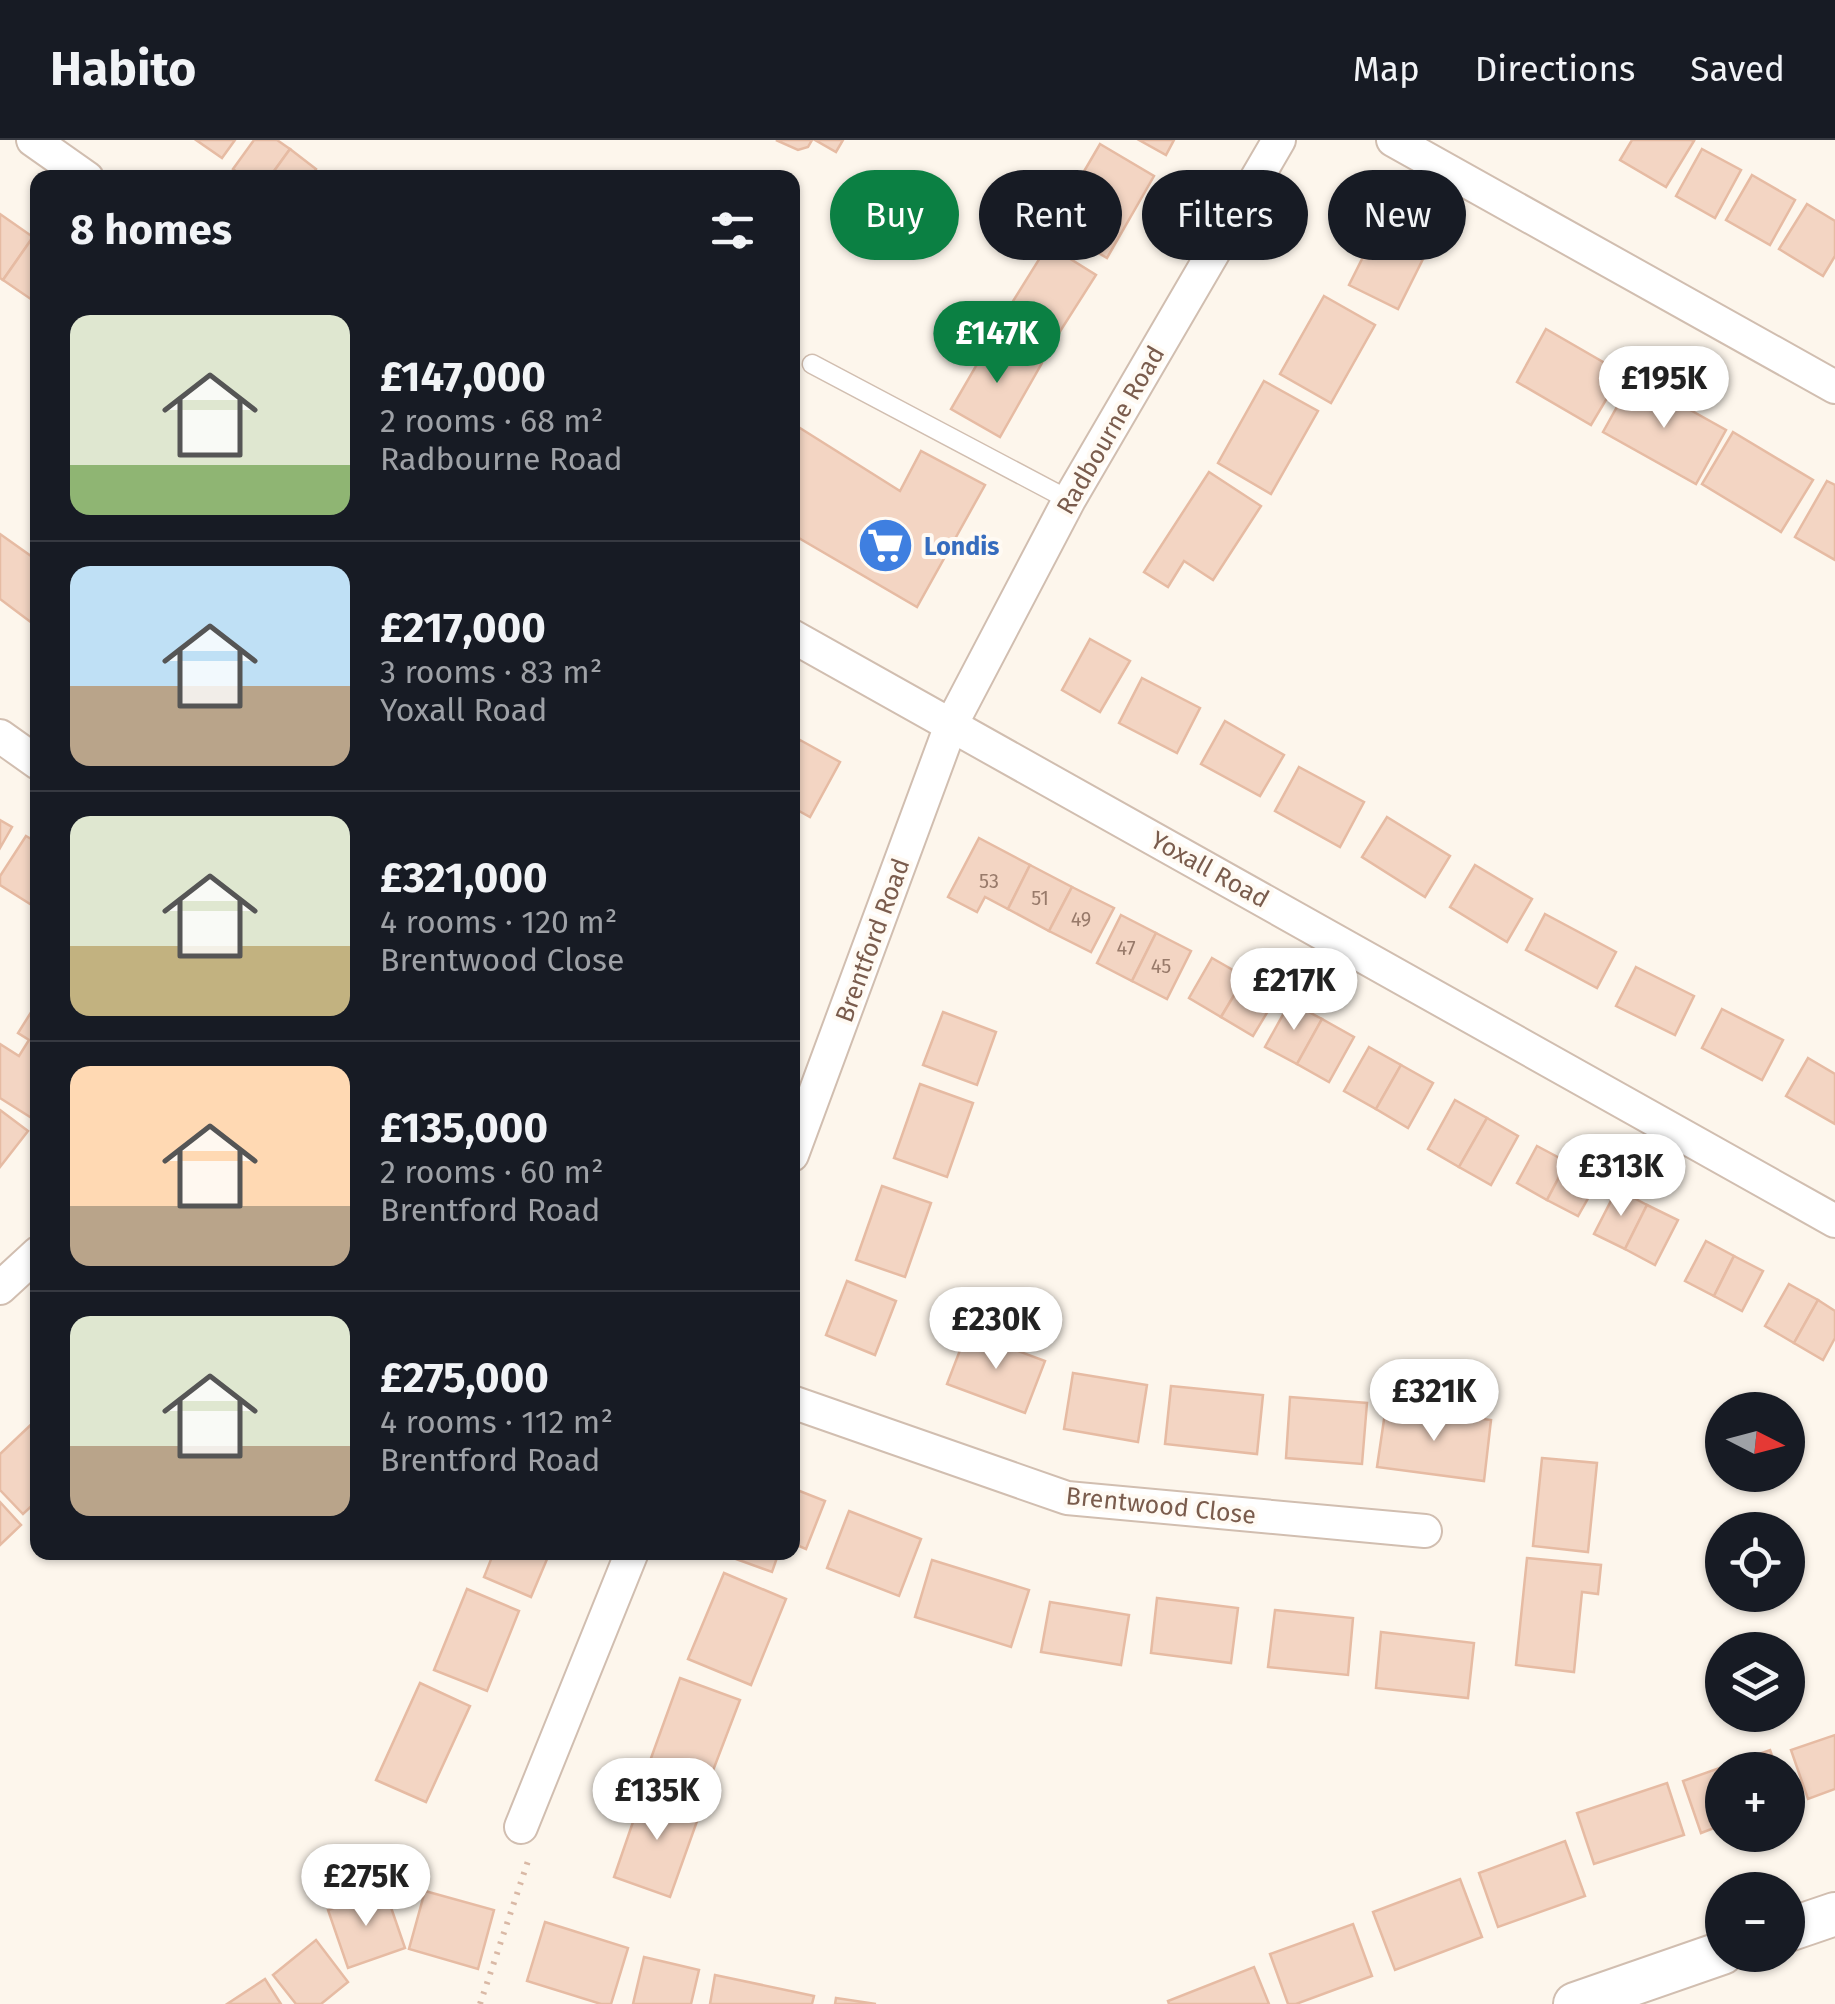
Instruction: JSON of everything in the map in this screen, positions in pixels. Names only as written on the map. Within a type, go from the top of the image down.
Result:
[{"type":"street","points":[[33,140],[76,170]]},
{"type":"street","name":"Radbourne Road","points":[[951,725],[1069,500],[1279,140]]},
{"type":"street","points":[[1393,140],[1835,387]]},
{"type":"street","name":"Yoxall Road","points":[[800,640],[1835,1220]]},
{"type":"street","name":"Brentford Road","points":[[800,1133],[951,725]]},
{"type":"street","points":[[0,736],[30,757]]},
{"type":"street","points":[[0,1288],[30,1260]]},
{"type":"street","name":"Brentwood Close","points":[[800,1405],[1067,1498],[1425,1531]]},
{"type":"street","points":[[520,1827],[629,1560]]},
{"type":"street","points":[[1805,1924],[1835,1914]]},
{"type":"street","points":[[1575,2004],[1705,1959]]},
{"type":"lane","points":[[812,364],[1069,500]]},
{"type":"path","points":[[480,2004],[535,1842],[520,1827]]},
{"type":"building","points":[[196,140],[235,140],[222,158]]},
{"type":"building","points":[[254,140],[277,140],[290,149],[275,170],[233,169]]},
{"type":"building","points":[[776,140],[812,140],[808,147],[798,150]]},
{"type":"building","points":[[815,140],[843,140],[836,152]]},
{"type":"building","points":[[1139,140],[1174,140],[1166,155]]},
{"type":"building","points":[[1632,140],[1694,141],[1666,187],[1620,160]]},
{"type":"building","points":[[1100,144],[1144,170],[1142,197],[1122,232],[1122,170],[1085,170]]},
{"type":"building","points":[[290,149],[316,169],[315,170],[275,170]]},
{"type":"building","points":[[1702,149],[1741,170],[1715,218],[1676,196]]},
{"type":"building","points":[[1752,175],[1795,200],[1770,245],[1726,220]]},
{"type":"building","points":[[1807,204],[1835,221],[1835,256],[1823,276],[1779,249]]},
{"type":"building","points":[[0,214],[30,235],[30,241],[3,280]]},
{"type":"building","points":[[30,241],[30,299],[3,280]]},
{"type":"building","points":[[1039,260],[1072,260],[1096,275],[1052,344],[1005,314]]},
{"type":"building","points":[[1362,260],[1422,260],[1398,309],[1349,285]]},
{"type":"building","points":[[1324,296],[1375,325],[1331,403],[1280,374]]},
{"type":"building","points":[[1546,329],[1622,373],[1591,425],[1517,382]]},
{"type":"building","points":[[994,335],[1042,363],[1000,437],[951,409]]},
{"type":"building","points":[[1633,378],[1726,430],[1696,484],[1603,432]]},
{"type":"building","points":[[1264,381],[1318,411],[1271,494],[1218,463]]},
{"type":"building","points":[[800,428],[900,491],[921,451],[985,485],[917,607],[800,539]]},
{"type":"building","points":[[1733,432],[1813,480],[1781,532],[1702,484]]},
{"type":"building","points":[[1209,472],[1261,506],[1213,580],[1184,561],[1168,587],[1144,572]]},
{"type":"building","points":[[1827,481],[1835,485],[1835,560],[1795,537]]},
{"type":"building","points":[[0,534],[30,555],[30,622],[0,599]]},
{"type":"building","points":[[1090,639],[1130,661],[1100,712],[1062,690]]},
{"type":"building","points":[[1142,678],[1200,708],[1177,753],[1119,723]]},
{"type":"building","points":[[1225,721],[1284,755],[1260,796],[1201,764]]},
{"type":"building","points":[[800,740],[840,762],[810,817],[800,811]]},
{"type":"building","points":[[1299,767],[1364,802],[1340,847],[1275,811]]},
{"type":"building","points":[[1387,817],[1450,856],[1425,897],[1362,857]]},
{"type":"building","points":[[0,820],[12,827],[0,848]]},
{"type":"building","points":[[26,836],[30,838],[30,904],[0,885],[0,876]]},
{"type":"building","points":[[979,838],[1030,865],[1008,909],[985,897],[977,912],[948,897]]},
{"type":"building","points":[[1030,865],[1072,887],[1049,931],[1008,909]]},
{"type":"building","points":[[1475,865],[1532,899],[1507,942],[1450,907]]},
{"type":"building","points":[[1072,887],[1114,908],[1091,952],[1049,931]]},
{"type":"building","points":[[1545,914],[1616,952],[1597,988],[1526,950]]},
{"type":"building","points":[[1121,915],[1156,933],[1132,981],[1097,963]]},
{"type":"building","points":[[1156,933],[1191,951],[1167,999],[1132,981]]},
{"type":"building","points":[[1212,958],[1245,977],[1221,1017],[1189,998]]},
{"type":"building","points":[[1636,967],[1694,996],[1675,1035],[1616,1006]]},
{"type":"building","points":[[1245,977],[1277,996],[1253,1036],[1221,1017]]},
{"type":"building","points":[[1290,1002],[1322,1019],[1297,1064],[1265,1047]]},
{"type":"building","points":[[1722,1009],[1783,1040],[1762,1080],[1702,1048]]},
{"type":"building","points":[[943,1012],[996,1032],[977,1085],[923,1065]]},
{"type":"building","points":[[30,1014],[30,1117],[0,1098],[0,1044],[19,1056],[29,1040],[18,1033]]},
{"type":"building","points":[[1322,1019],[1354,1037],[1329,1082],[1297,1064]]},
{"type":"building","points":[[1369,1047],[1401,1065],[1376,1109],[1344,1091]]},
{"type":"building","points":[[1808,1058],[1835,1074],[1835,1124],[1786,1096]]},
{"type":"building","points":[[1401,1065],[1433,1083],[1408,1128],[1376,1109]]},
{"type":"building","points":[[920,1084],[973,1103],[947,1177],[894,1158]]},
{"type":"building","points":[[1455,1100],[1487,1118],[1459,1167],[1428,1149]]},
{"type":"building","points":[[0,1110],[28,1131],[0,1167]]},
{"type":"building","points":[[1487,1118],[1518,1136],[1491,1185],[1459,1167]]},
{"type":"building","points":[[1537,1146],[1567,1162],[1547,1200],[1517,1183]]},
{"type":"building","points":[[1567,1162],[1599,1179],[1578,1216],[1547,1200]]},
{"type":"building","points":[[882,1186],[931,1203],[905,1277],[856,1260]]},
{"type":"building","points":[[1617,1189],[1647,1205],[1625,1249],[1594,1234]]},
{"type":"building","points":[[1647,1205],[1678,1220],[1655,1265],[1625,1249]]},
{"type":"building","points":[[1706,1241],[1734,1256],[1714,1296],[1685,1281]]},
{"type":"building","points":[[1734,1256],[1763,1271],[1742,1311],[1714,1296]]},
{"type":"building","points":[[847,1281],[896,1301],[875,1355],[826,1335]]},
{"type":"building","points":[[1789,1284],[1818,1300],[1794,1343],[1765,1326]]},
{"type":"building","points":[[1818,1300],[1835,1311],[1835,1338],[1823,1360],[1794,1343]]},
{"type":"building","points":[[967,1332],[1045,1361],[1025,1413],[947,1384]]},
{"type":"building","points":[[1073,1373],[1147,1385],[1138,1442],[1064,1429]]},
{"type":"building","points":[[1171,1386],[1263,1395],[1257,1454],[1165,1444]]},
{"type":"building","points":[[1290,1397],[1367,1403],[1362,1464],[1286,1458]]},
{"type":"building","points":[[1386,1406],[1491,1420],[1484,1481],[1377,1467]]},
{"type":"building","points":[[30,1426],[30,1507],[23,1514],[0,1490],[0,1454]]},
{"type":"building","points":[[1542,1458],[1597,1463],[1588,1552],[1533,1546]]},
{"type":"building","points":[[800,1491],[825,1501],[806,1549],[800,1546]]},
{"type":"building","points":[[0,1502],[21,1525],[0,1545]]},
{"type":"building","points":[[849,1511],[921,1539],[899,1596],[827,1568]]},
{"type":"building","points":[[1527,1558],[1601,1565],[1598,1594],[1582,1592],[1574,1672],[1516,1665]]},
{"type":"building","points":[[491,1560],[547,1560],[531,1597],[484,1577]]},
{"type":"building","points":[[739,1560],[776,1560],[772,1572]]},
{"type":"building","points":[[932,1560],[1029,1590],[1011,1647],[915,1617]]},
{"type":"building","points":[[724,1573],[786,1599],[751,1685],[688,1659]]},
{"type":"building","points":[[467,1589],[519,1611],[487,1691],[434,1670]]},
{"type":"building","points":[[1157,1598],[1238,1608],[1231,1663],[1151,1653]]},
{"type":"building","points":[[1050,1602],[1129,1615],[1121,1665],[1041,1652]]},
{"type":"building","points":[[1275,1610],[1353,1618],[1348,1675],[1268,1667]]},
{"type":"building","points":[[1381,1632],[1474,1643],[1468,1698],[1376,1688]]},
{"type":"building","points":[[680,1678],[740,1700],[704,1794],[646,1772]]},
{"type":"building","points":[[420,1683],[470,1706],[426,1802],[376,1780]]},
{"type":"building","points":[[1835,1735],[1835,1789],[1808,1799],[1805,1752],[1791,1750]]},
{"type":"building","points":[[1705,1773],[1705,1831],[1701,1833],[1683,1781]]},
{"type":"building","points":[[1667,1783],[1684,1835],[1594,1864],[1577,1813]]},
{"type":"building","points":[[644,1790],[701,1810],[670,1897],[614,1877]]},
{"type":"building","points":[[1565,1841],[1585,1896],[1498,1927],[1479,1873]]},
{"type":"building","points":[[1460,1879],[1482,1937],[1395,1970],[1373,1912]]},
{"type":"building","points":[[385,1890],[405,1948],[348,1968],[328,1910]]},
{"type":"building","points":[[425,1891],[494,1910],[478,1969],[409,1949]]},
{"type":"building","points":[[545,1922],[628,1948],[611,2004],[527,1981]]},
{"type":"building","points":[[1353,1924],[1372,1976],[1288,2004],[1270,1954]]},
{"type":"building","points":[[316,1940],[348,1982],[321,2004],[296,2004],[273,1975]]},
{"type":"building","points":[[644,1957],[699,1970],[691,2004],[633,2004]]},
{"type":"building","points":[[1254,1967],[1269,2004],[1169,2004],[1168,2001]]},
{"type":"building","points":[[715,1975],[814,1996],[812,2004],[710,2004]]},
{"type":"building","points":[[265,1979],[281,2004],[227,2004]]},
{"type":"building","points":[[836,1998],[876,2004],[835,2004]]},
{"type":"place","name":"Londis","points":[[885,546]]}]
